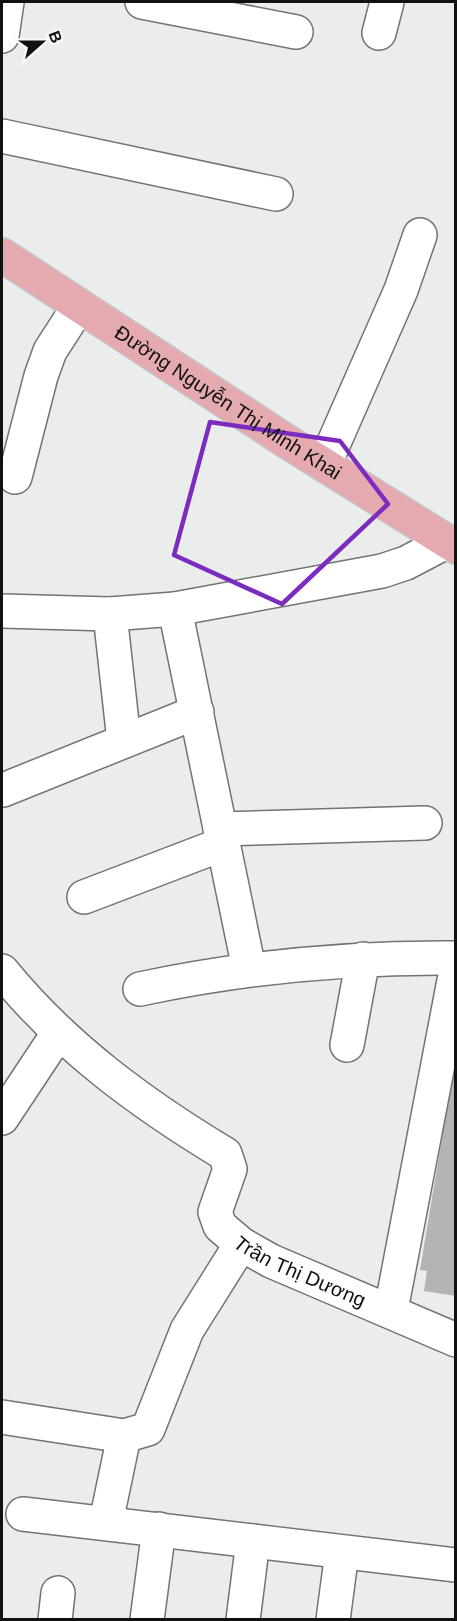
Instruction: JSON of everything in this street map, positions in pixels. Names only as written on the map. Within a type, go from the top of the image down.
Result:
[{"type":"main road","name":"Đường Nguyễn Thị Minh Khai","points":[[2,255],[451,544]]},
{"type":"street","points":[[2,36],[7,2]]},
{"type":"street","points":[[142,2],[296,32]]},
{"type":"street","points":[[379,33],[387,2]]},
{"type":"street","points":[[2,136],[276,194]]},
{"type":"street","points":[[325,463],[401,290],[420,235]]},
{"type":"street","points":[[15,477],[41,376],[50,351],[79,306]]},
{"type":"street","points":[[2,611],[110,614],[174,609],[382,571],[451,544]]},
{"type":"street","points":[[174,609],[249,969]]},
{"type":"street","points":[[110,614],[124,741]]},
{"type":"street","points":[[3,790],[196,712]]},
{"type":"street","points":[[84,897],[222,837],[425,824]]},
{"type":"street","points":[[140,989],[249,969],[363,959],[456,958]]},
{"type":"street","points":[[347,1045],[363,959]]},
{"type":"street","points":[[391,1310],[456,970]]},
{"type":"street","points":[[2,971],[59,1032],[2,1118]]},
{"type":"street","name":"Trần Thị Dương","points":[[59,1032],[160,1114],[225,1154],[230,1169],[214,1212],[220,1226],[241,1244],[271,1262],[391,1310],[456,1340]]},
{"type":"street","points":[[2,1417],[124,1436],[148,1430],[187,1330],[241,1244]]},
{"type":"street","points":[[106,1522],[124,1436]]},
{"type":"street","points":[[23,1514],[456,1565]]},
{"type":"street","points":[[147,1620],[159,1529]]},
{"type":"street","points":[[243,1620],[253,1541]]},
{"type":"street","points":[[333,1620],[342,1552]]},
{"type":"highlighted area","points":[[210,422],[340,441],[388,504],[282,604],[174,555]]},
{"type":"building","points":[[454,1066],[456,1066],[456,1296],[424,1291],[427,1271],[420,1270]]}]
